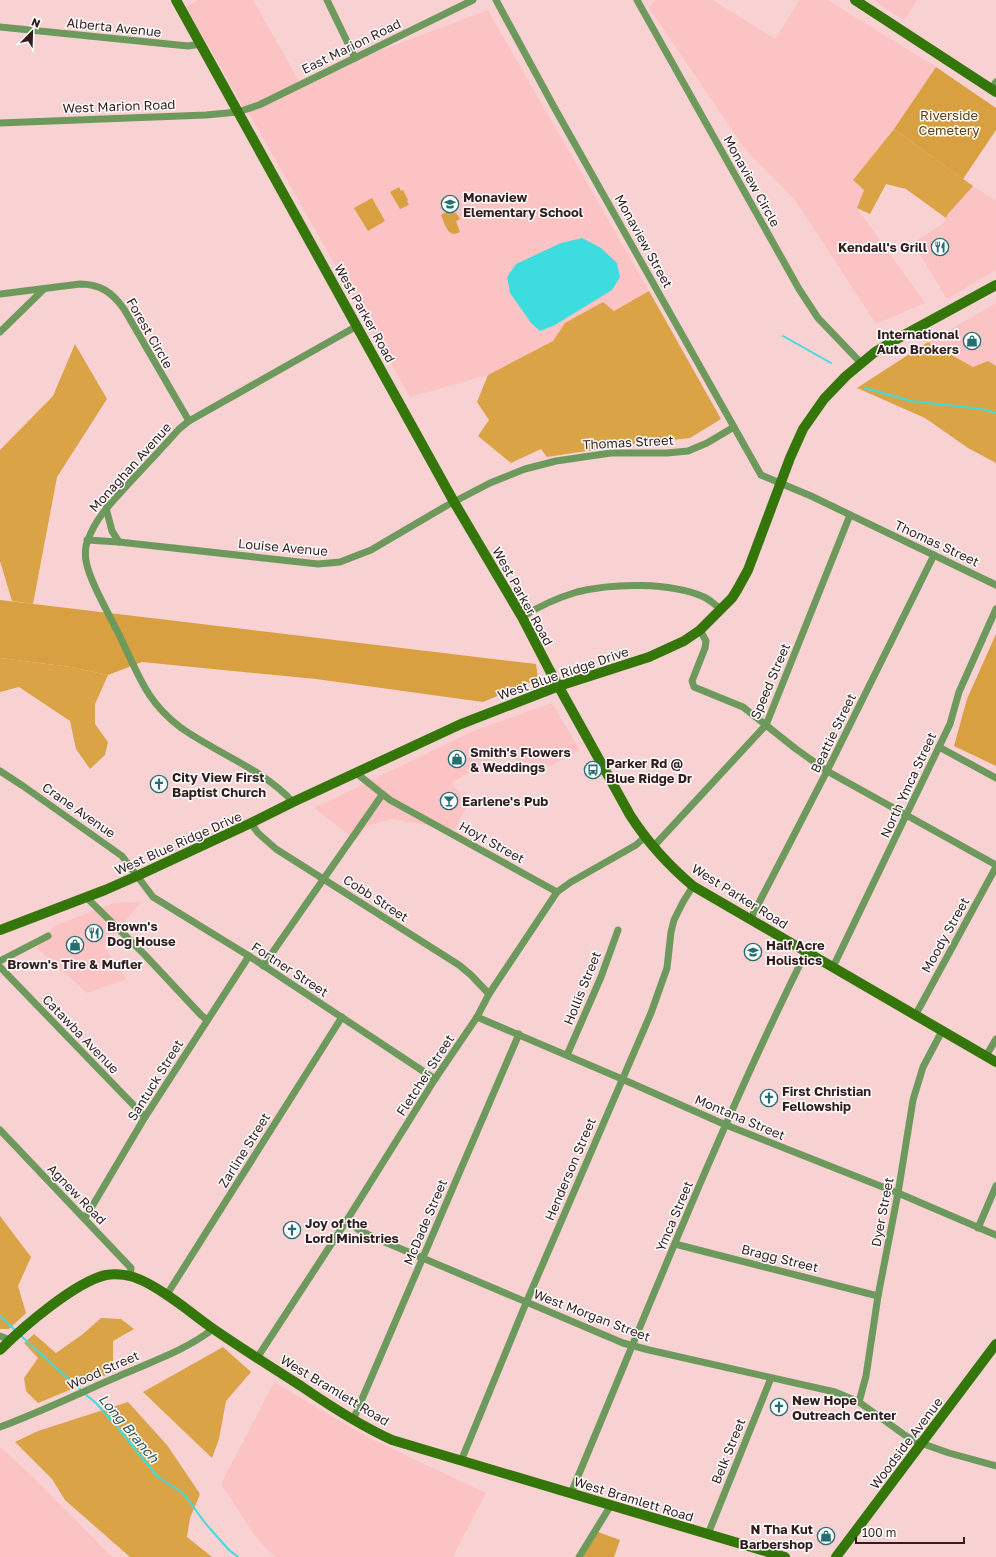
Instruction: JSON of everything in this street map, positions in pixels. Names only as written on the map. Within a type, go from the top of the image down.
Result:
[{"type":"street","name":"West Parker Road","points":[[176,0],[454,502],[522,617],[630,815],[645,837],[671,867],[693,886],[916,1014],[942,1031],[996,1062]]},
{"type":"street","points":[[327,0],[355,58]]},
{"type":"street","name":"East Marion Road","points":[[238,112],[260,105],[473,0]]},
{"type":"street","name":"Monaview Street","points":[[496,0],[554,107],[761,475],[781,483]]},
{"type":"street","name":"Monaview Circle","points":[[637,0],[799,289],[818,318],[861,363]]},
{"type":"street","points":[[854,0],[994,87]]},
{"type":"street","name":"Alberta Avenue","points":[[0,27],[180,46],[201,44]]},
{"type":"street","name":"West Marion Road","points":[[0,123],[206,115],[238,112]]},
{"type":"street","name":"Forest Circle","points":[[0,294],[89,284],[99,286],[112,294],[124,309],[189,421]]},
{"type":"street","name":"West Blue Ridge Drive","points":[[0,930],[137,876],[461,724],[559,686],[664,651],[684,641],[700,630],[732,598],[748,570],[803,429],[812,414],[835,387],[861,363],[895,340],[996,285]]},
{"type":"street","points":[[0,332],[44,289]]},
{"type":"street","name":"Monaghan Avenue","points":[[87,540],[106,508],[189,421],[357,326]]},
{"type":"street","name":"Thomas Street","points":[[454,502],[506,476],[532,468],[580,456],[611,453],[667,453],[688,451],[734,427]]},
{"type":"street","name":"Thomas Street","points":[[781,483],[996,584]]},
{"type":"street","name":"Louise Avenue","points":[[87,540],[119,542],[293,562],[331,564],[350,559],[371,550],[454,502]]},
{"type":"street","points":[[106,508],[112,531],[119,542]]},
{"type":"street","name":"Speed Street","points":[[653,847],[766,726],[850,515]]},
{"type":"street","points":[[87,540],[86,550],[88,569],[144,686],[154,703],[180,726],[267,780],[285,793],[293,802]]},
{"type":"street","name":"Beattie Street","points":[[750,920],[828,771],[934,555]]},
{"type":"street","points":[[522,617],[560,598],[577,592],[590,589],[628,585],[662,587],[692,593],[709,600],[721,609]]},
{"type":"street","name":"North Ymca Street","points":[[833,967],[950,724],[959,692],[996,609]]},
{"type":"street","points":[[700,630],[706,641],[705,648],[693,677],[692,684],[698,689],[743,707],[766,726],[828,771],[996,866]]},
{"type":"street","points":[[939,747],[996,778]]},
{"type":"street","name":"Crane Avenue","points":[[0,771],[114,849],[122,856],[137,876]]},
{"type":"street","name":"Hoyt Street","points":[[356,773],[382,795],[410,812],[557,892]]},
{"type":"street","points":[[263,966],[382,795]]},
{"type":"street","name":"Cobb Street","points":[[251,823],[258,833],[276,849],[459,965],[489,994]]},
{"type":"street","name":"Fletcher Street","points":[[257,1358],[477,1017],[489,994],[557,892],[570,882],[636,845],[645,837]]},
{"type":"street","name":"Moody Street","points":[[916,1014],[996,866]]},
{"type":"street","name":"Fortner Street","points":[[137,876],[153,897],[249,956],[436,1079]]},
{"type":"street","name":"Henderson Street","points":[[461,1461],[526,1303],[665,977],[674,920],[682,902],[693,886]]},
{"type":"street","points":[[86,897],[207,1020]]},
{"type":"street","name":"Hollis Street","points":[[567,1055],[601,977],[618,930]]},
{"type":"street","points":[[0,961],[48,936]]},
{"type":"street","name":"Ymca Street","points":[[571,1493],[726,1125],[783,998],[806,952]]},
{"type":"street","name":"Santuck Street","points":[[83,1217],[87,1215],[145,1117],[249,956]]},
{"type":"street","name":"Catawba Avenue","points":[[0,967],[145,1117]]},
{"type":"street","name":"Zarline Street","points":[[166,1296],[342,1017]]},
{"type":"street","name":"Montana Street","points":[[477,1017],[622,1078],[726,1125],[898,1193],[996,1235]]},
{"type":"street","name":"Dyer Street","points":[[859,1402],[866,1376],[878,1296],[916,1088],[923,1067],[942,1031]]},
{"type":"street","name":"McDade Street","points":[[353,1420],[519,1034]]},
{"type":"street","points":[[986,1056],[996,1039]]},
{"type":"street","name":"Agnew Road","points":[[0,1130],[131,1268],[130,1276]]},
{"type":"street","points":[[978,1228],[996,1186]]},
{"type":"street","name":"West Morgan Street","points":[[347,1220],[358,1230],[373,1237],[526,1303],[633,1345],[649,1350],[835,1392],[859,1402],[906,1436],[949,1453],[996,1466]]},
{"type":"street","name":"Bragg Street","points":[[675,1244],[878,1296]]},
{"type":"street","name":"West Bramlett Road","points":[[0,1350],[12,1338],[54,1304],[90,1282],[106,1275],[119,1274],[130,1276],[141,1280],[166,1296],[213,1329],[353,1420],[392,1440],[785,1557]]},
{"type":"street","name":"Wood Street","points":[[0,1427],[32,1415],[170,1355],[204,1336],[213,1329]]},
{"type":"street","points":[[0,1336],[12,1338]]},
{"type":"street","name":"Woodside Avenue","points":[[836,1557],[996,1344]]},
{"type":"street","name":"Belk Street","points":[[708,1534],[771,1378]]},
{"type":"street","points":[[579,1557],[611,1505]]},
{"type":"shaded area","name":"Monaview Elementary School","points":[[198,0],[253,0],[299,81],[488,10],[649,291],[614,311],[565,323],[553,341],[488,375],[410,397],[247,110],[245,110],[186,7]]},
{"type":"shaded area","points":[[655,0],[713,0],[775,39],[800,0],[828,0],[936,67],[894,129],[853,180],[864,190],[857,208],[925,303],[876,324],[795,200],[745,149],[649,8]]},
{"type":"shaded area","points":[[873,0],[917,0],[904,20]]},
{"type":"shaded area","points":[[894,129],[973,186],[946,218],[906,189],[886,184],[870,214],[857,208],[864,190],[853,180]]},
{"type":"shaded area","points":[[973,186],[996,201],[996,270],[947,299],[913,243],[944,223],[948,214]]},
{"type":"shaded area","points":[[649,291],[721,419],[690,438],[626,445],[547,457],[541,449],[511,463],[478,436],[489,420],[477,402],[488,375],[553,341],[565,323],[603,302],[614,311]]},
{"type":"shaded area","points":[[996,303],[996,366],[988,361],[973,367],[928,342]]},
{"type":"shaded area","points":[[928,342],[973,367],[988,361],[996,366],[996,463],[968,448],[925,418],[857,388]]},
{"type":"shaded area","points":[[75,344],[107,399],[57,477],[33,604],[12,601],[0,561],[0,450],[53,396]]},
{"type":"shaded area","points":[[0,658],[71,667],[108,675],[95,704],[95,724],[108,742],[105,755],[90,769],[76,749],[70,721],[19,687],[0,692]]},
{"type":"shaded area","points":[[552,703],[580,750],[550,766],[513,760],[503,752],[452,783],[468,804],[454,830],[392,819],[367,826],[356,840],[314,808],[471,732]]},
{"type":"shaded area","points":[[141,902],[104,947],[126,979],[87,993],[37,948],[54,926],[114,903]]},
{"type":"shaded area","points":[[0,1216],[31,1257],[18,1286],[26,1313],[9,1329],[0,1329]]},
{"type":"shaded area","points":[[101,1318],[121,1319],[134,1329],[113,1341],[113,1372],[38,1403],[26,1391],[24,1378],[38,1358],[24,1343],[34,1334],[56,1353],[83,1334]]},
{"type":"shaded area","points":[[223,1347],[251,1372],[226,1401],[219,1439],[212,1458],[143,1392]]},
{"type":"shaded area","points":[[274,1382],[367,1437],[486,1493],[453,1557],[275,1557],[257,1539],[221,1484]]},
{"type":"shaded area","points":[[128,1402],[167,1445],[200,1494],[190,1518],[187,1537],[212,1557],[130,1557],[65,1500],[52,1479],[15,1442],[38,1431]]},
{"type":"shaded area","points":[[0,1447],[33,1477],[112,1557],[0,1557]]},
{"type":"green space","name":"Riverside Cemetery","points":[[936,67],[996,108],[996,130],[963,179],[894,129]]},
{"type":"green space","points":[[399,187],[401,191],[403,190],[409,205],[400,209],[390,192]]},
{"type":"green space","points":[[372,198],[385,221],[368,231],[354,208]]},
{"type":"green space","points":[[448,211],[456,213],[460,219],[456,221],[460,232],[456,234],[453,234],[448,230],[441,215]]},
{"type":"green space","points":[[0,600],[536,664],[538,679],[483,702],[316,679],[142,662],[108,675],[71,667],[0,658]]},
{"type":"green space","points":[[996,634],[996,766],[954,746],[967,699]]},
{"type":"green space","points":[[598,1532],[620,1540],[614,1557],[583,1557]]},
{"type":"water","points":[[582,238],[601,248],[617,263],[620,277],[612,290],[555,325],[540,331],[531,323],[510,293],[507,277],[516,264],[561,243]]},
{"type":"waterway","points":[[783,336],[831,363]]},
{"type":"waterway","points":[[865,388],[911,401],[982,409],[996,413]]},
{"type":"waterway","name":"Long Branch","points":[[0,1316],[15,1330]]},
{"type":"waterway","name":"Long Branch","points":[[20,1335],[82,1391]]},
{"type":"waterway","name":"Long Branch","points":[[85,1394],[96,1403],[118,1428],[157,1476],[184,1494],[205,1523],[229,1550],[238,1557]]},
{"type":"place","name":"Monaview Elementary School","points":[[450,204]]},
{"type":"place","name":"Kendall's Grill","points":[[940,247]]},
{"type":"place","name":"International Auto Brokers","points":[[972,341]]},
{"type":"place","name":"Smith's Flowers & Weddings","points":[[457,759]]},
{"type":"place","name":"Parker Rd @ Blue Ridge Dr","points":[[593,770]]},
{"type":"place","name":"City View First Baptist Church","points":[[159,784]]},
{"type":"place","name":"Earlene's Pub","points":[[449,801]]},
{"type":"place","name":"Brown's Dog House","points":[[94,933]]},
{"type":"place","name":"Brown's Tire & Mufler","points":[[75,945]]},
{"type":"place","name":"Half Acre Holistics","points":[[753,952]]},
{"type":"place","name":"First Christian Fellowship","points":[[769,1098]]},
{"type":"place","name":"Joy of the Lord Ministries","points":[[292,1230]]},
{"type":"place","name":"New Hope Outreach Center","points":[[779,1407]]},
{"type":"place","name":"N Tha Kut Barbershop","points":[[826,1536]]}]
